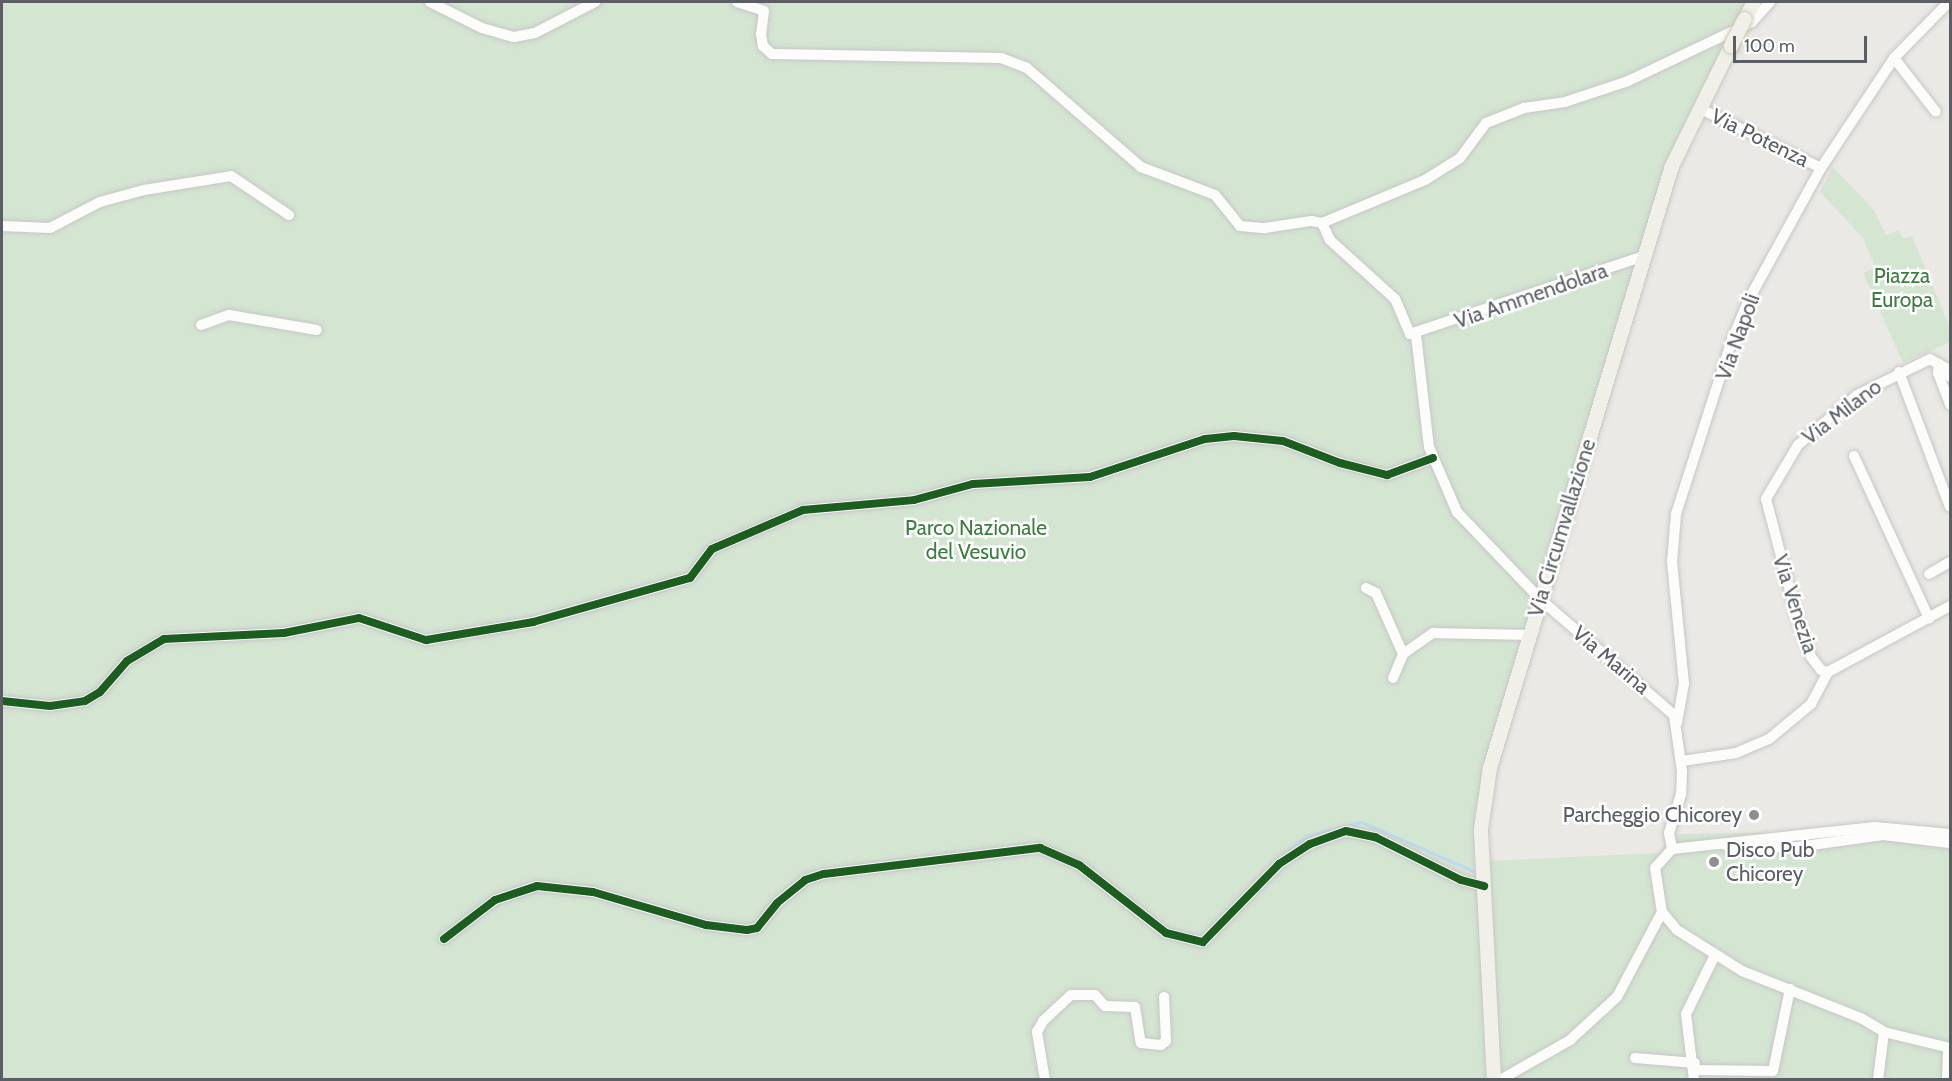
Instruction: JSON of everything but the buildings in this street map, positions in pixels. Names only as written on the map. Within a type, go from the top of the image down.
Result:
[{"type":"main road","name":"Via Circumvallazione","points":[[1494,1080],[1483,860],[1484,799],[1529,635],[1672,166],[1754,2]]},
{"type":"street","points":[[430,2],[474,24],[514,37],[535,33],[595,2]]},
{"type":"street","points":[[737,2],[764,11],[760,34],[763,46],[772,54],[1000,58],[1027,69],[1142,167],[1215,195],[1240,226],[1265,228],[1311,221],[1322,223],[1425,180],[1460,158],[1486,123],[1524,108],[1565,102],[1628,81],[1752,22],[1770,2]]},
{"type":"street","name":"Via Napoli","points":[[1677,723],[1684,684],[1672,562],[1676,514],[1749,298],[1821,168],[1894,58],[1949,2]]},
{"type":"street","points":[[1894,58],[1936,112]]},
{"type":"street","name":"Via Potenza","points":[[1700,108],[1821,168]]},
{"type":"street","points":[[2,226],[50,228],[100,202],[144,190],[231,177],[289,215]]},
{"type":"street","points":[[2,701],[50,706],[85,701],[100,692],[127,661],[164,639],[284,633],[359,618],[426,640],[533,621],[690,578],[712,549],[802,510],[914,500],[973,484],[1090,477],[1205,440],[1234,436],[1283,441],[1340,463],[1387,475],[1433,458],[1416,335],[1406,329],[1395,299],[1330,240],[1322,223]]},
{"type":"street","name":"Via Ammendolara","points":[[1416,335],[1644,256]]},
{"type":"street","points":[[201,325],[229,315],[264,318],[317,330]]},
{"type":"street","name":"Via Milano","points":[[1770,522],[1768,490],[1788,467],[1798,445],[1857,395],[1899,372],[1930,359],[1939,364]]},
{"type":"street","points":[[1950,377],[1946,368],[1939,364],[1938,373],[1950,405]]},
{"type":"street","name":"Via Milano","points":[[1899,372],[1950,507]]},
{"type":"street","points":[[1854,456],[1929,618]]},
{"type":"street","name":"Via Marina","points":[[1433,458],[1457,512],[1540,599],[1665,705],[1677,723]]},
{"type":"street","name":"Via Venezia","points":[[1770,522],[1803,636],[1816,666],[1828,672],[1950,606]]},
{"type":"street","points":[[1929,574],[1950,562]]},
{"type":"street","points":[[1366,588],[1376,593],[1403,654]]},
{"type":"street","points":[[1393,678],[1403,654],[1433,633],[1529,635]]},
{"type":"street","points":[[1682,761],[1736,753],[1769,739],[1811,704],[1828,672]]},
{"type":"street","points":[[1672,849],[1669,833],[1681,794],[1682,761],[1677,723]]},
{"type":"street","points":[[1947,1080],[1949,1048],[1884,1032],[1861,1018],[1742,971],[1677,930],[1662,912],[1655,868],[1672,849],[1723,843],[1733,839],[1809,836],[1875,827],[1950,834]]},
{"type":"street","points":[[444,939],[495,900],[537,886],[593,892],[706,925],[747,930],[757,928],[777,903],[805,880],[824,874],[1040,848],[1079,865],[1166,933],[1203,942],[1279,864],[1310,844],[1346,831],[1366,834],[1461,880],[1484,881]]},
{"type":"street","points":[[1723,843],[1733,848],[1797,847],[1883,835],[1950,843]]},
{"type":"street","points":[[1500,1080],[1570,1040],[1617,997],[1662,912]]},
{"type":"street","points":[[1695,1071],[1686,1014],[1715,955]]},
{"type":"street","points":[[1635,1058],[1695,1071],[1773,1071],[1790,989]]},
{"type":"street","points":[[1045,1080],[1037,1032],[1042,1021],[1071,995],[1095,995],[1105,1006],[1135,1007],[1142,1043],[1161,1045],[1166,1041],[1164,997]]},
{"type":"street","points":[[1878,1080],[1884,1032]]},
{"type":"green space","name":"Parco Nazionale del Vesuvio","points":[[2,2],[1759,2],[1671,176],[1488,798],[1489,861],[1659,853],[1673,834],[1950,831],[1950,1079],[2,1080]]},
{"type":"green space","name":"Piazza Europa","points":[[1833,167],[1874,210],[1886,235],[1899,230],[1903,239],[1912,236],[1950,328],[1950,342],[1903,363],[1863,273],[1875,267],[1863,238],[1820,192]]},
{"type":"waterway","points":[[1275,861],[1307,836],[1362,822],[1476,872]]},
{"type":"cycle path","points":[[2,701],[50,706],[85,701],[100,692],[127,661],[164,639],[284,633],[359,618],[426,640],[533,622],[690,578],[712,549],[803,510],[914,500],[973,484],[1090,477],[1205,439],[1234,436],[1283,441],[1340,463],[1387,475],[1433,458]]},
{"type":"cycle path","points":[[444,939],[495,900],[537,886],[593,892],[706,925],[747,930],[757,928],[777,903],[805,880],[824,874],[1040,848],[1079,865],[1166,933],[1203,942],[1279,864],[1310,844],[1346,831],[1375,837],[1461,880],[1484,886]]},
{"type":"place","name":"Parcheggio Chicorey","points":[[1754,815]]},
{"type":"place","name":"Disco Pub Chicorey","points":[[1714,862]]}]
